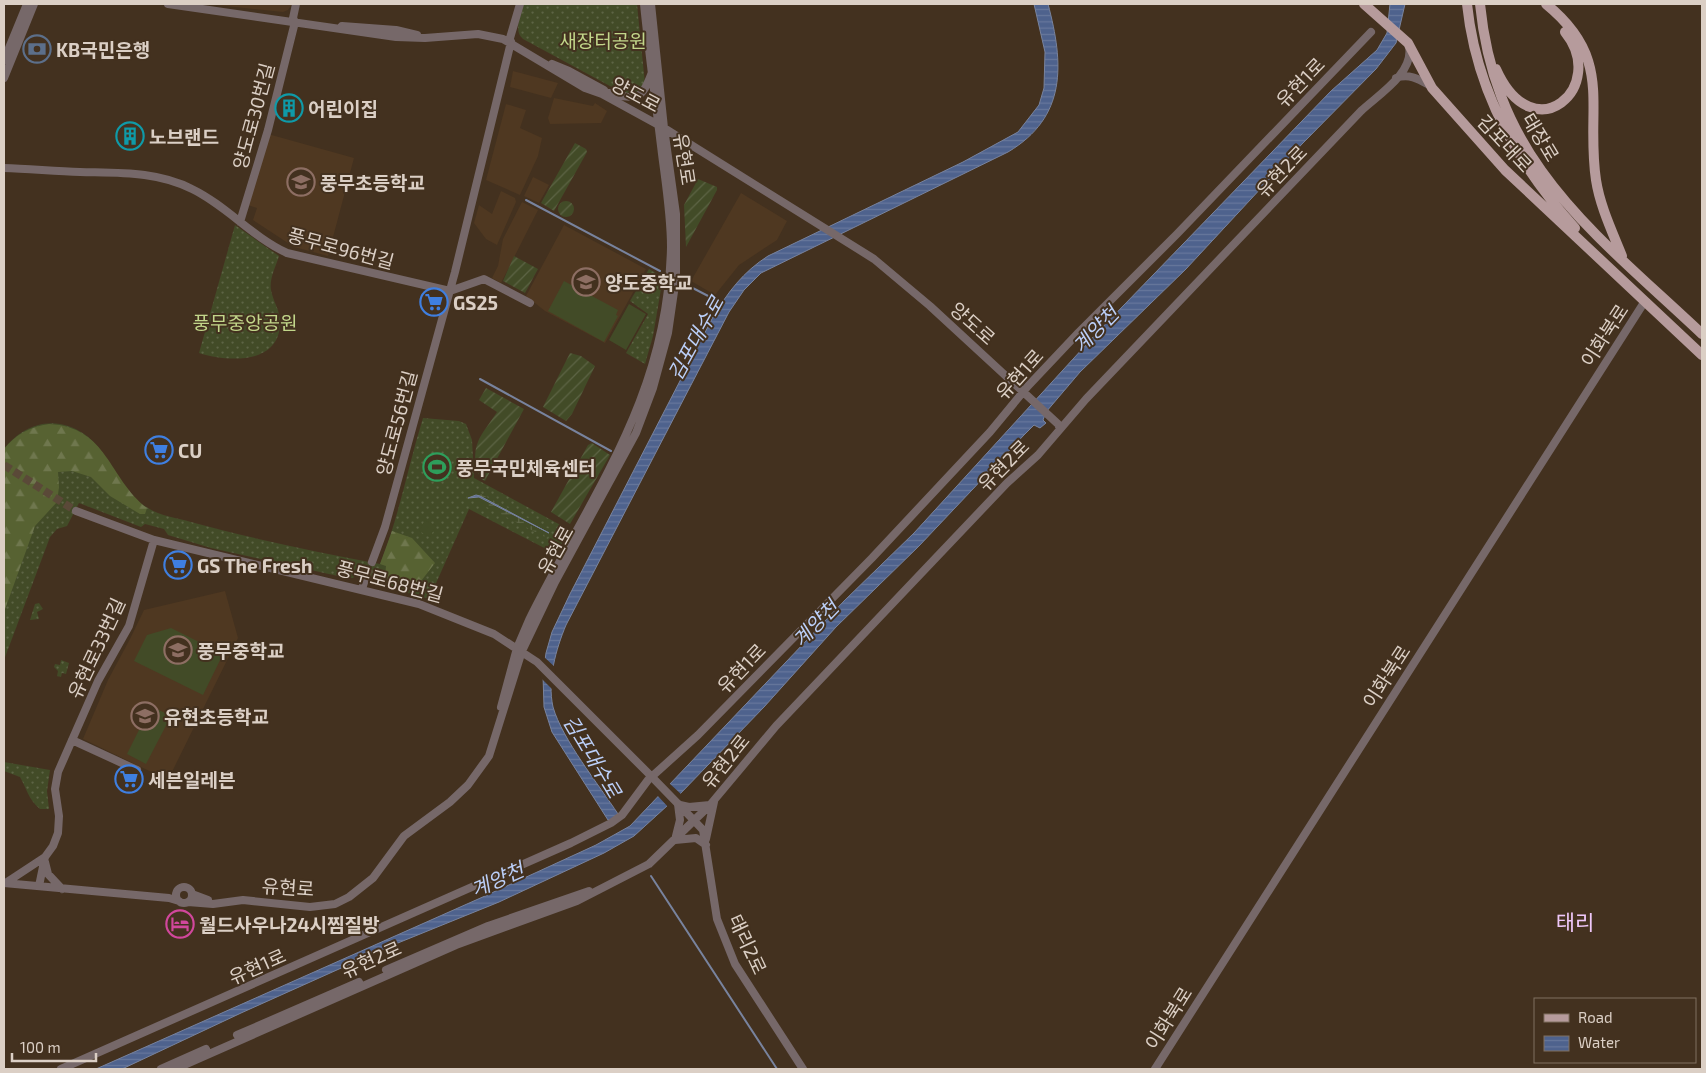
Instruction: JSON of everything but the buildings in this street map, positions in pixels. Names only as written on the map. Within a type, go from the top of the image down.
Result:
[{"type":"main road","name":"김포대로","points":[[1364,4],[1405,40],[1431,86],[1529,194],[1604,261],[1702,355]]},
{"type":"main road","name":"태장로","points":[[1467,4],[1475,52],[1487,92],[1502,125],[1546,195],[1604,261]]},
{"type":"main road","name":"태장로","points":[[1480,4],[1482,31],[1497,89],[1526,149],[1570,208],[1625,261]]},
{"type":"main road","points":[[1482,31],[1502,81],[1512,96],[1526,106],[1542,109],[1553,106],[1571,94],[1578,75],[1578,61],[1570,37],[1558,22],[1536,4]]},
{"type":"main road","points":[[1546,4],[1575,33],[1584,47],[1590,62],[1595,100],[1596,180],[1604,211],[1625,261],[1702,334]]},
{"type":"street","points":[[4,60],[27,4]]},
{"type":"street","points":[[4,78],[34,4]]},
{"type":"street","name":"양도로","points":[[168,4],[344,26],[396,30],[411,35],[478,31],[511,40],[552,64],[609,93],[661,124],[880,260],[932,303],[1060,425]]},
{"type":"street","name":"양도로","points":[[184,4],[202,5],[294,20]]},
{"type":"street","name":"양도로30번길","points":[[240,222],[268,130],[294,20],[296,4]]},
{"type":"street","name":"양도로56번길","points":[[372,562],[389,513],[450,291],[457,273],[497,113],[520,4]]},
{"type":"street","name":"유현로","points":[[192,894],[209,900],[244,898],[313,904],[334,901],[358,888],[371,875],[398,837],[459,790],[483,760],[492,738],[520,650],[631,444],[663,356],[674,296],[678,252],[676,208],[652,72],[644,4]]},
{"type":"street","name":"유현로","points":[[651,4],[661,124]]},
{"type":"street","name":"유현1로","points":[[61,1069],[288,970],[605,826],[622,815],[648,780],[698,736],[902,526],[1025,391],[1371,32]]},
{"type":"street","name":"양도로","points":[[511,40],[526,54],[585,88],[602,94],[661,124]]},
{"type":"street","name":"유현2로","points":[[175,1069],[456,945],[577,901],[636,872],[659,855],[695,821],[776,726],[1060,425],[1361,111],[1396,78],[1409,61],[1405,40]]},
{"type":"street","points":[[609,93],[627,97],[640,96],[652,72]]},
{"type":"street","points":[[1396,78],[1407,76],[1416,78],[1431,86]]},
{"type":"street","name":"풍무로96번길","points":[[4,168],[118,172],[161,177],[198,192],[264,241],[287,253],[450,291]]},
{"type":"street","points":[[450,291],[484,279],[530,303]]},
{"type":"street","name":"이화북로","points":[[1155,1069],[1645,300]]},
{"type":"street","name":"풍무로68번길","points":[[75,512],[153,542],[207,558],[333,585],[418,608],[454,621],[520,650]]},
{"type":"street","name":"풍무로68번길","points":[[153,542],[362,589],[413,603],[466,621],[505,639],[537,662],[695,821]]},
{"type":"street","name":"유현로33번길","points":[[5,883],[45,857],[54,846],[58,833],[57,780],[72,740],[98,682],[129,626],[153,542]]},
{"type":"street","points":[[362,589],[366,576]]},
{"type":"street","name":"유현로","points":[[188,902],[213,904],[243,900],[318,907],[344,900],[358,892],[373,878],[404,836],[450,802],[480,770],[493,747],[520,650]]},
{"type":"street","points":[[72,740],[137,770]]},
{"type":"street","points":[[712,802],[706,843],[696,838],[675,840],[682,809],[712,802]]},
{"type":"street","name":"태리2로","points":[[695,821],[703,830],[717,919],[735,964],[802,1069]]},
{"type":"street","points":[[45,857],[48,874],[62,889]]},
{"type":"street","name":"유현로33번길","points":[[39,886],[45,857]]},
{"type":"street","points":[[5,883],[165,898],[188,902],[192,894],[187,888],[182,887],[165,898]]},
{"type":"street","name":"유현2로","points":[[161,1069],[466,934],[574,895],[599,889]]},
{"type":"street","points":[[177,891],[176,896],[179,901]]},
{"type":"shaded area","points":[[207,4],[292,4],[288,10],[283,12]]},
{"type":"shaded area","points":[[513,71],[558,83],[551,98],[510,87]]},
{"type":"shaded area","points":[[554,98],[593,106],[595,103],[607,111],[601,123],[550,124],[548,118]]},
{"type":"shaded area","points":[[506,104],[526,110],[520,128],[542,138],[538,156],[520,195],[486,180]]},
{"type":"shaded area","name":"풍무초등학교","points":[[268,134],[354,158],[328,256],[294,247],[253,220],[257,208],[248,205]]},
{"type":"shaded area","points":[[533,177],[549,185],[539,203],[524,196]]},
{"type":"shaded area","points":[[501,191],[515,198],[516,202],[497,245],[486,239],[474,223],[479,205],[492,214]]},
{"type":"shaded area","points":[[741,193],[787,221],[777,240],[739,265],[715,295],[691,281]]},
{"type":"shaded area","points":[[522,202],[538,210],[501,283],[492,278],[498,266],[503,239]]},
{"type":"shaded area","name":"양도중학교","points":[[564,225],[646,269],[605,343],[545,311],[526,296]]},
{"type":"shaded area","points":[[225,591],[238,638],[168,780],[83,739],[108,680],[144,610]]},
{"type":"green space","name":"새장터공원","points":[[524,4],[637,4],[645,84],[637,94],[621,92],[523,39],[520,36],[518,27]]},
{"type":"green space","points":[[575,143],[586,149],[587,152],[554,211],[541,203]]},
{"type":"green space","points":[[698,179],[717,187],[717,190],[686,247],[684,205]]},
{"type":"green space","points":[[566,201],[574,209],[566,217],[558,209]]},
{"type":"green space","name":"풍무중앙공원","points":[[235,225],[279,256],[271,286],[280,319],[277,337],[271,347],[261,354],[237,359],[199,353]]},
{"type":"green space","points":[[514,256],[538,269],[525,293],[503,281]]},
{"type":"green space","points":[[649,269],[661,276],[662,283],[653,336],[645,364],[626,353],[648,314],[630,301]]},
{"type":"green space","points":[[564,281],[618,310],[616,315],[618,316],[604,342],[548,311]]},
{"type":"green space","points":[[629,304],[646,314],[626,350],[609,340]]},
{"type":"green space","points":[[570,353],[581,356],[595,366],[572,414],[566,421],[543,407]]},
{"type":"green space","points":[[486,388],[524,409],[485,481],[481,478],[477,469],[475,452],[479,439],[497,412],[479,400]]},
{"type":"green space","points":[[423,418],[459,421],[466,424],[472,440],[474,478],[566,528],[567,534],[556,554],[469,509],[429,599],[380,585],[376,578],[357,574],[353,578],[347,578],[211,548],[168,535],[164,529],[145,524],[141,527],[79,503],[67,526],[57,529],[50,537],[4,660],[4,449],[15,437],[36,426],[52,423],[60,424],[77,430],[90,438],[100,449],[125,487],[135,498],[158,513],[261,540],[380,564],[393,528]]},
{"type":"green space","points":[[49,424],[69,427],[84,434],[96,444],[134,496],[147,508],[145,514],[140,514],[110,496],[91,477],[72,471],[58,472],[57,502],[35,526],[4,612],[4,449],[13,439],[24,432]]},
{"type":"green space","points":[[592,443],[610,455],[570,524],[551,512],[588,445]]},
{"type":"green space","points":[[471,489],[551,530],[547,538],[467,497]]},
{"type":"green space","points":[[425,520],[436,526],[430,537],[419,531]]},
{"type":"green space","points":[[392,531],[412,538],[435,563],[418,585],[385,577],[386,566],[380,564]]},
{"type":"green space","points":[[39,603],[43,609],[37,612],[39,619],[30,620],[35,604]]},
{"type":"green space","points":[[171,628],[223,654],[203,695],[134,661],[147,635]]},
{"type":"green space","points":[[61,660],[69,663],[66,674],[62,673],[61,677],[57,676],[58,671],[54,667],[55,664],[60,665]]},
{"type":"green space","points":[[151,706],[171,716],[146,764],[127,754]]},
{"type":"green space","points":[[4,762],[50,770],[47,791],[49,809],[40,809],[36,805],[30,798],[20,777],[4,771]]},
{"type":"water","points":[[1034,4],[1048,4],[1057,48],[1058,68],[1051,106],[1041,123],[1027,138],[1008,152],[761,273],[744,290],[729,312],[566,625],[556,654],[551,686],[553,707],[564,733],[618,814],[612,820],[608,820],[552,732],[544,707],[543,675],[546,653],[552,632],[570,594],[713,317],[737,283],[768,256],[963,162],[1018,132],[1039,105],[1044,88],[1045,52]]},
{"type":"water","points":[[1390,4],[1405,4],[1396,43],[1376,69],[1302,144],[1186,269],[1080,372],[1046,412],[1043,420],[1046,423],[1040,428],[1034,425],[1024,435],[919,546],[836,627],[764,707],[679,795],[634,836],[604,853],[499,902],[388,947],[122,1069],[96,1069],[485,896],[596,845],[630,826],[844,601],[914,533],[1095,335],[1331,91],[1377,50],[1387,33]]},
{"type":"water","points":[[476,495],[549,533],[479,497],[468,498]]},
{"type":"pier","points":[[543,656],[556,668],[554,691],[540,677]]},
{"type":"pier","points":[[669,783],[682,795],[669,808],[657,795]]},
{"type":"waterway","points":[[526,200],[660,271]]},
{"type":"waterway","points":[[685,284],[712,298]]},
{"type":"waterway","points":[[480,379],[611,451]]},
{"type":"waterway","name":"김포대수로","points":[[651,876],[777,1069]]},
{"type":"tunnel","points":[[4,465],[76,511]]},
{"type":"tunnel","points":[[366,576],[372,562]]},
{"type":"place","name":"KB국민은행","points":[[37,49]]},
{"type":"place","name":"어린이집","points":[[289,108]]},
{"type":"place","name":"노브랜드","points":[[130,136]]},
{"type":"place","name":"풍무초등학교","points":[[301,182]]},
{"type":"place","name":"양도중학교","points":[[586,282]]},
{"type":"place","name":"GS25","points":[[434,302]]},
{"type":"place","name":"CU","points":[[159,450]]},
{"type":"place","name":"풍무국민체육센터","points":[[437,467]]},
{"type":"place","name":"GS The Fresh","points":[[178,565]]},
{"type":"place","name":"풍무중학교","points":[[178,650]]},
{"type":"place","name":"유현초등학교","points":[[145,716]]},
{"type":"place","name":"세븐일레븐","points":[[129,779]]},
{"type":"place","name":"월드사우나24시찜질방","points":[[180,924]]},
{"type":"district","name":"태리","points":[[1575,921]]},
{"type":"water label","name":"계양천","points":[[1095,329]]},
{"type":"water label","name":"계양천","points":[[815,623]]},
{"type":"water label","name":"계양천","points":[[497,879]]}]
